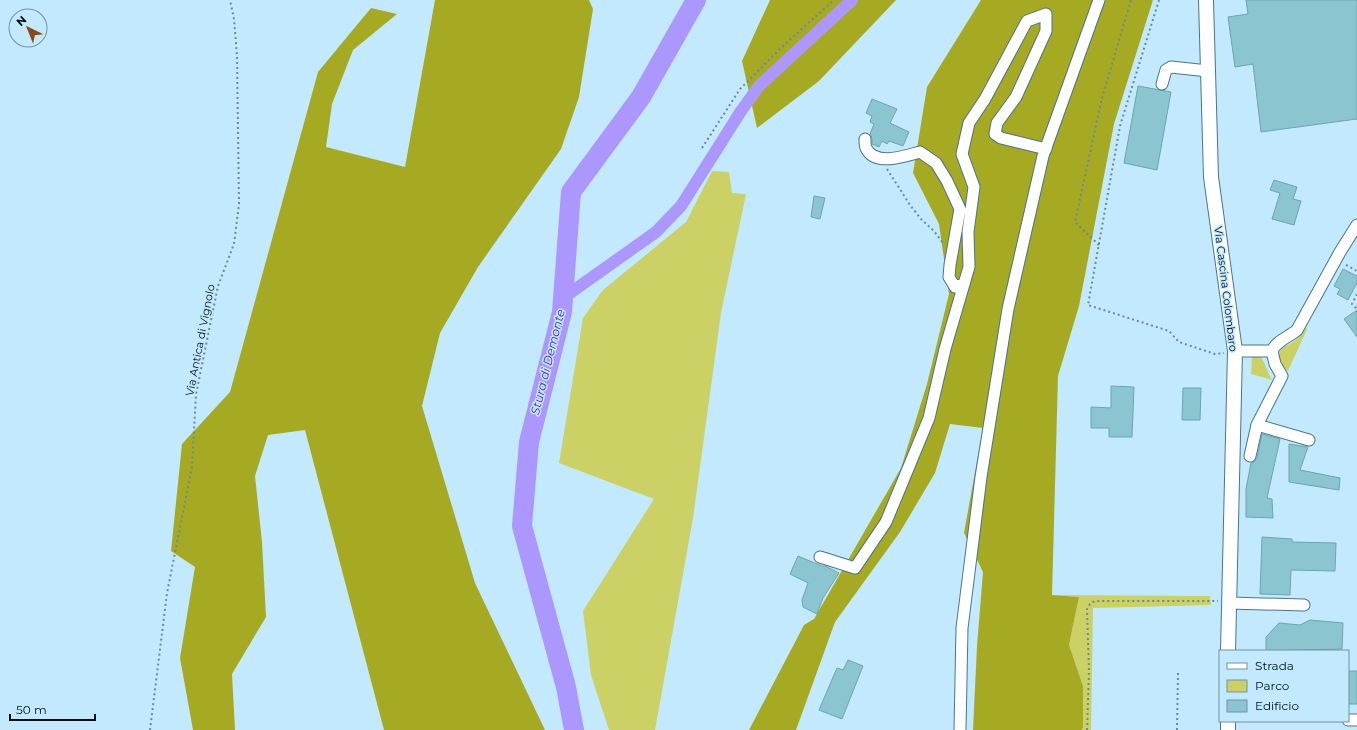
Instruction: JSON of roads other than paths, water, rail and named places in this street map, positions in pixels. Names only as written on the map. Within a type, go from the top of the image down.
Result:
[{"type":"main road","name":"Via Cascina Colombaro","points":[[1206,0],[1211,177],[1235,351],[1228,650]]},
{"type":"street","points":[[960,730],[962,628],[981,477],[1008,309],[1043,156],[1041,148],[1099,0]]},
{"type":"street","points":[[820,558],[855,568],[886,522],[929,418],[945,349],[969,267],[968,232],[974,187],[962,154],[969,123],[985,99],[1027,21],[1046,14],[1046,31],[1016,97],[997,123],[995,134],[1001,138],[1010,139],[1041,148]]},
{"type":"street","points":[[1162,84],[1166,70],[1171,67],[1208,71]]},
{"type":"street","points":[[865,139],[866,148],[871,154],[880,159],[898,158],[920,152],[936,163],[948,181],[960,209],[949,277],[955,287],[964,284]]},
{"type":"street","points":[[1250,456],[1257,425],[1282,376],[1275,364],[1272,351],[1276,344],[1297,330],[1340,252],[1357,225]]},
{"type":"street","points":[[1235,351],[1272,351]]},
{"type":"street","points":[[1257,425],[1308,440]]},
{"type":"street","points":[[1229,603],[1304,605]]},
{"type":"waterway","name":"Stura di Demonte","points":[[574,730],[566,687],[522,526],[529,442],[562,312],[571,192],[641,97],[696,0]]},
{"type":"waterway","points":[[563,298],[656,232],[681,206],[741,111],[759,86],[852,0]]}]
